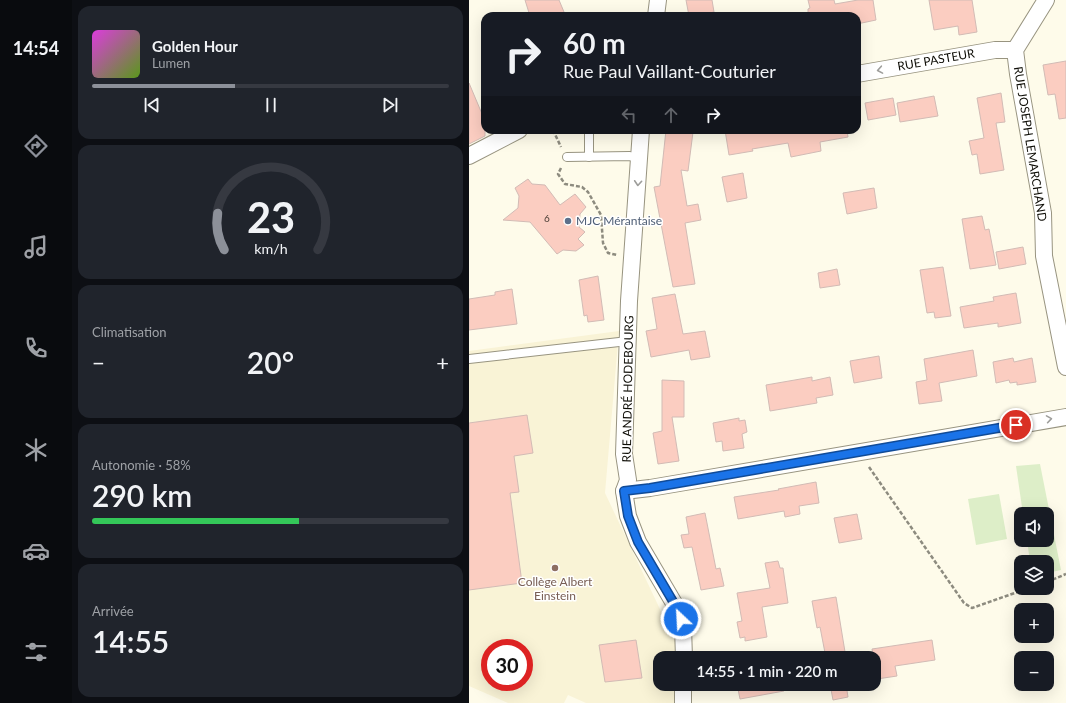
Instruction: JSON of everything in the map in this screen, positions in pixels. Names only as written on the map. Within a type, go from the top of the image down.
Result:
[{"type":"street","points":[[656,12],[658,0]]},
{"type":"street","name":"RUE JOSEPH LEMARCHAND","points":[[1046,0],[1015,50],[1043,213],[1044,256],[1066,367]]},
{"type":"street","name":"RUE PASTEUR","points":[[861,73],[995,50],[1015,50]]},
{"type":"street","points":[[469,156],[511,134]]},
{"type":"street","name":"RUE ANDRÉ HODEBOURG","points":[[641,134],[629,301],[624,454],[627,480],[624,491],[628,516],[638,542],[678,610],[683,627],[684,651]]},
{"type":"street","points":[[624,491],[650,488],[1066,417]]},
{"type":"street","points":[[683,691],[683,703]]},
{"type":"lane","points":[[589,134],[589,157]]},
{"type":"lane","points":[[564,157],[629,156],[639,158]]},
{"type":"lane","points":[[469,359],[628,341]]},
{"type":"path","points":[[555,134],[561,145],[564,157],[558,174],[565,184],[582,186],[588,192],[601,215],[603,243],[608,253],[633,260]]},
{"type":"path","points":[[859,452],[964,603],[972,608],[1014,593]]},
{"type":"path","points":[[1054,579],[1066,574]]},
{"type":"shaded area","name":"Collège Albert Einstein","points":[[619,331],[605,493],[676,643],[676,651],[653,651],[653,691],[675,691],[675,703],[586,703],[568,695],[564,703],[508,703],[469,686],[469,351]]},
{"type":"green space","points":[[1040,464],[1049,507],[1022,507],[1016,466]]},
{"type":"green space","points":[[999,494],[1007,539],[976,545],[968,499]]},
{"type":"green space","points":[[1054,535],[1061,570],[1054,572],[1054,555],[1029,555],[1028,547],[1054,547]]},
{"type":"building","points":[[525,0],[559,0],[564,12],[529,12]]},
{"type":"building","points":[[686,0],[712,0],[714,12],[688,12]]},
{"type":"building","points":[[808,0],[834,0],[835,4],[858,0],[873,0],[876,20],[861,23],[861,12],[808,12],[808,9],[810,8]]},
{"type":"building","points":[[929,0],[972,0],[977,32],[959,35],[958,26],[934,30]]},
{"type":"building","points":[[1066,61],[1066,118],[1059,119],[1055,94],[1048,95],[1043,65]]},
{"type":"building","points":[[469,83],[481,112],[481,134],[485,134],[485,136],[469,144]]},
{"type":"building","points":[[1001,93],[1005,122],[996,123],[1004,170],[980,174],[977,154],[972,155],[969,141],[984,138],[977,98]]},
{"type":"building","points":[[934,96],[938,116],[900,122],[897,103]]},
{"type":"building","points":[[893,98],[896,115],[868,120],[865,103]]},
{"type":"building","points":[[666,134],[693,134],[688,171],[681,170],[687,206],[698,204],[701,220],[685,223],[695,284],[673,287],[654,187],[660,186]]},
{"type":"building","points":[[726,134],[848,134],[848,137],[820,142],[821,151],[791,157],[788,143],[752,149],[753,151],[729,155]]},
{"type":"building","points":[[743,173],[747,198],[727,202],[722,177]]},
{"type":"building","name":"MJC Mérantaise","points":[[528,179],[532,184],[545,185],[560,205],[575,194],[586,207],[580,214],[579,227],[585,232],[578,239],[584,245],[576,251],[563,250],[557,254],[530,222],[503,220],[518,208],[519,196],[515,188]]},
{"type":"building","points":[[874,188],[877,208],[847,214],[843,193]]},
{"type":"building","points":[[982,216],[985,230],[989,229],[996,265],[970,269],[962,219]]},
{"type":"building","points":[[1023,247],[1026,264],[999,269],[996,252]]},
{"type":"building","points":[[943,267],[951,316],[935,318],[934,312],[927,313],[920,270]]},
{"type":"building","points":[[837,269],[840,285],[820,288],[818,273]]},
{"type":"building","points":[[598,276],[604,320],[588,322],[587,315],[584,316],[579,280]]},
{"type":"building","points":[[512,289],[517,324],[469,330],[469,299],[495,295],[495,292]]},
{"type":"building","points":[[1016,293],[1021,323],[998,327],[998,323],[964,328],[960,307],[994,301],[993,297]]},
{"type":"building","points":[[675,294],[683,334],[705,331],[710,357],[691,360],[689,350],[651,357],[646,331],[657,329],[652,298]]},
{"type":"building","points":[[973,350],[977,376],[939,383],[942,401],[919,404],[916,382],[927,380],[924,359]]},
{"type":"building","points":[[879,356],[882,378],[854,383],[850,361]]},
{"type":"building","points":[[1013,358],[1014,362],[1032,358],[1036,382],[1017,385],[1017,382],[1010,383],[1009,380],[996,383],[993,362]]},
{"type":"building","points":[[812,377],[812,381],[830,377],[833,395],[816,398],[817,403],[770,411],[766,385]]},
{"type":"building","points":[[662,380],[684,381],[684,417],[672,417],[679,461],[658,464],[653,433],[662,431]]},
{"type":"building","points":[[527,415],[533,453],[514,456],[519,492],[510,493],[522,583],[469,590],[469,423]]},
{"type":"building","points":[[739,418],[739,421],[745,420],[747,432],[742,434],[744,448],[723,451],[722,441],[716,442],[713,423]]},
{"type":"building","points":[[816,482],[819,503],[799,506],[800,514],[785,517],[784,511],[738,519],[734,497],[779,490],[778,489]]},
{"type":"building","points":[[705,513],[716,569],[720,568],[724,586],[701,590],[692,547],[684,548],[681,535],[689,534],[686,517]]},
{"type":"building","points":[[857,514],[862,539],[839,543],[834,518]]},
{"type":"building","points":[[778,561],[780,568],[783,568],[788,603],[762,607],[767,637],[745,641],[745,637],[740,638],[737,622],[742,621],[737,593],[770,588],[765,563]]},
{"type":"building","points":[[836,597],[845,651],[825,651],[820,627],[817,628],[812,601]]},
{"type":"building","points":[[636,640],[642,678],[605,682],[599,645]]},
{"type":"building","points":[[932,640],[935,660],[895,666],[897,676],[881,678],[881,651],[872,651],[872,649]]},
{"type":"building","points":[[738,691],[784,691],[740,699]]},
{"type":"building","points":[[831,691],[847,691],[848,697],[833,700]]},
{"type":"place","name":"MJC Mérantaise","points":[[568,221]]},
{"type":"place","name":"Collège Albert Einstein","points":[[555,568]]},
{"type":"route","points":[[681,619],[678,610],[638,542],[628,516],[624,491],[650,488],[1016,425]]}]
